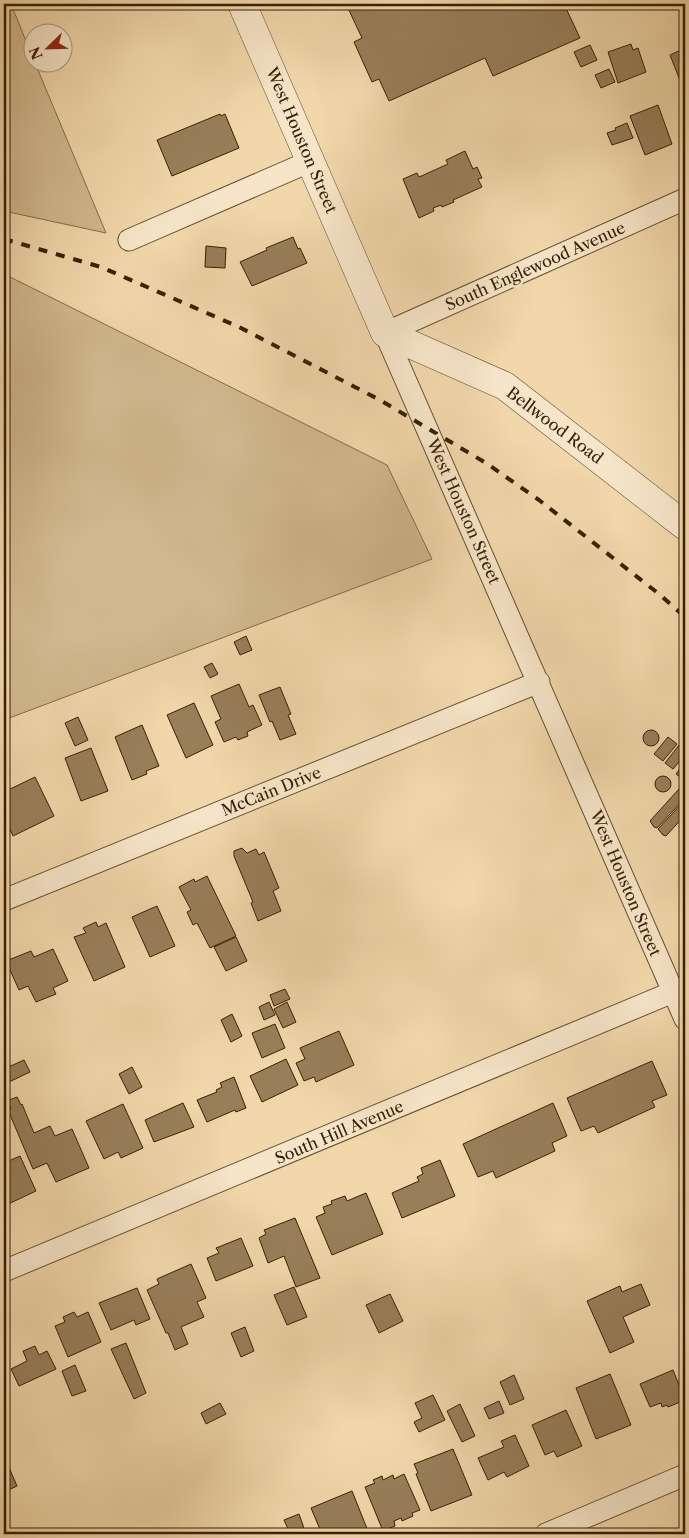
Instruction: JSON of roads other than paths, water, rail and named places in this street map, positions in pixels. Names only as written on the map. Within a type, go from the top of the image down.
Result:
[{"type":"street","name":"West Houston Street","points":[[242,4],[685,1019]]},
{"type":"street","points":[[129,240],[311,162]]},
{"type":"street","name":"South Englewood Avenue","points":[[385,333],[685,199]]},
{"type":"street","name":"Bellwood Road","points":[[385,333],[505,386],[685,525]]},
{"type":"street","name":"McCain Drive","points":[[4,900],[538,682]]},
{"type":"street","name":"South Hill Avenue","points":[[4,1271],[674,992]]},
{"type":"street","points":[[546,1534],[685,1475]]},
{"type":"railway","points":[[4,239],[101,267],[239,327],[380,400],[486,463],[539,500],[659,594],[685,617]]}]
